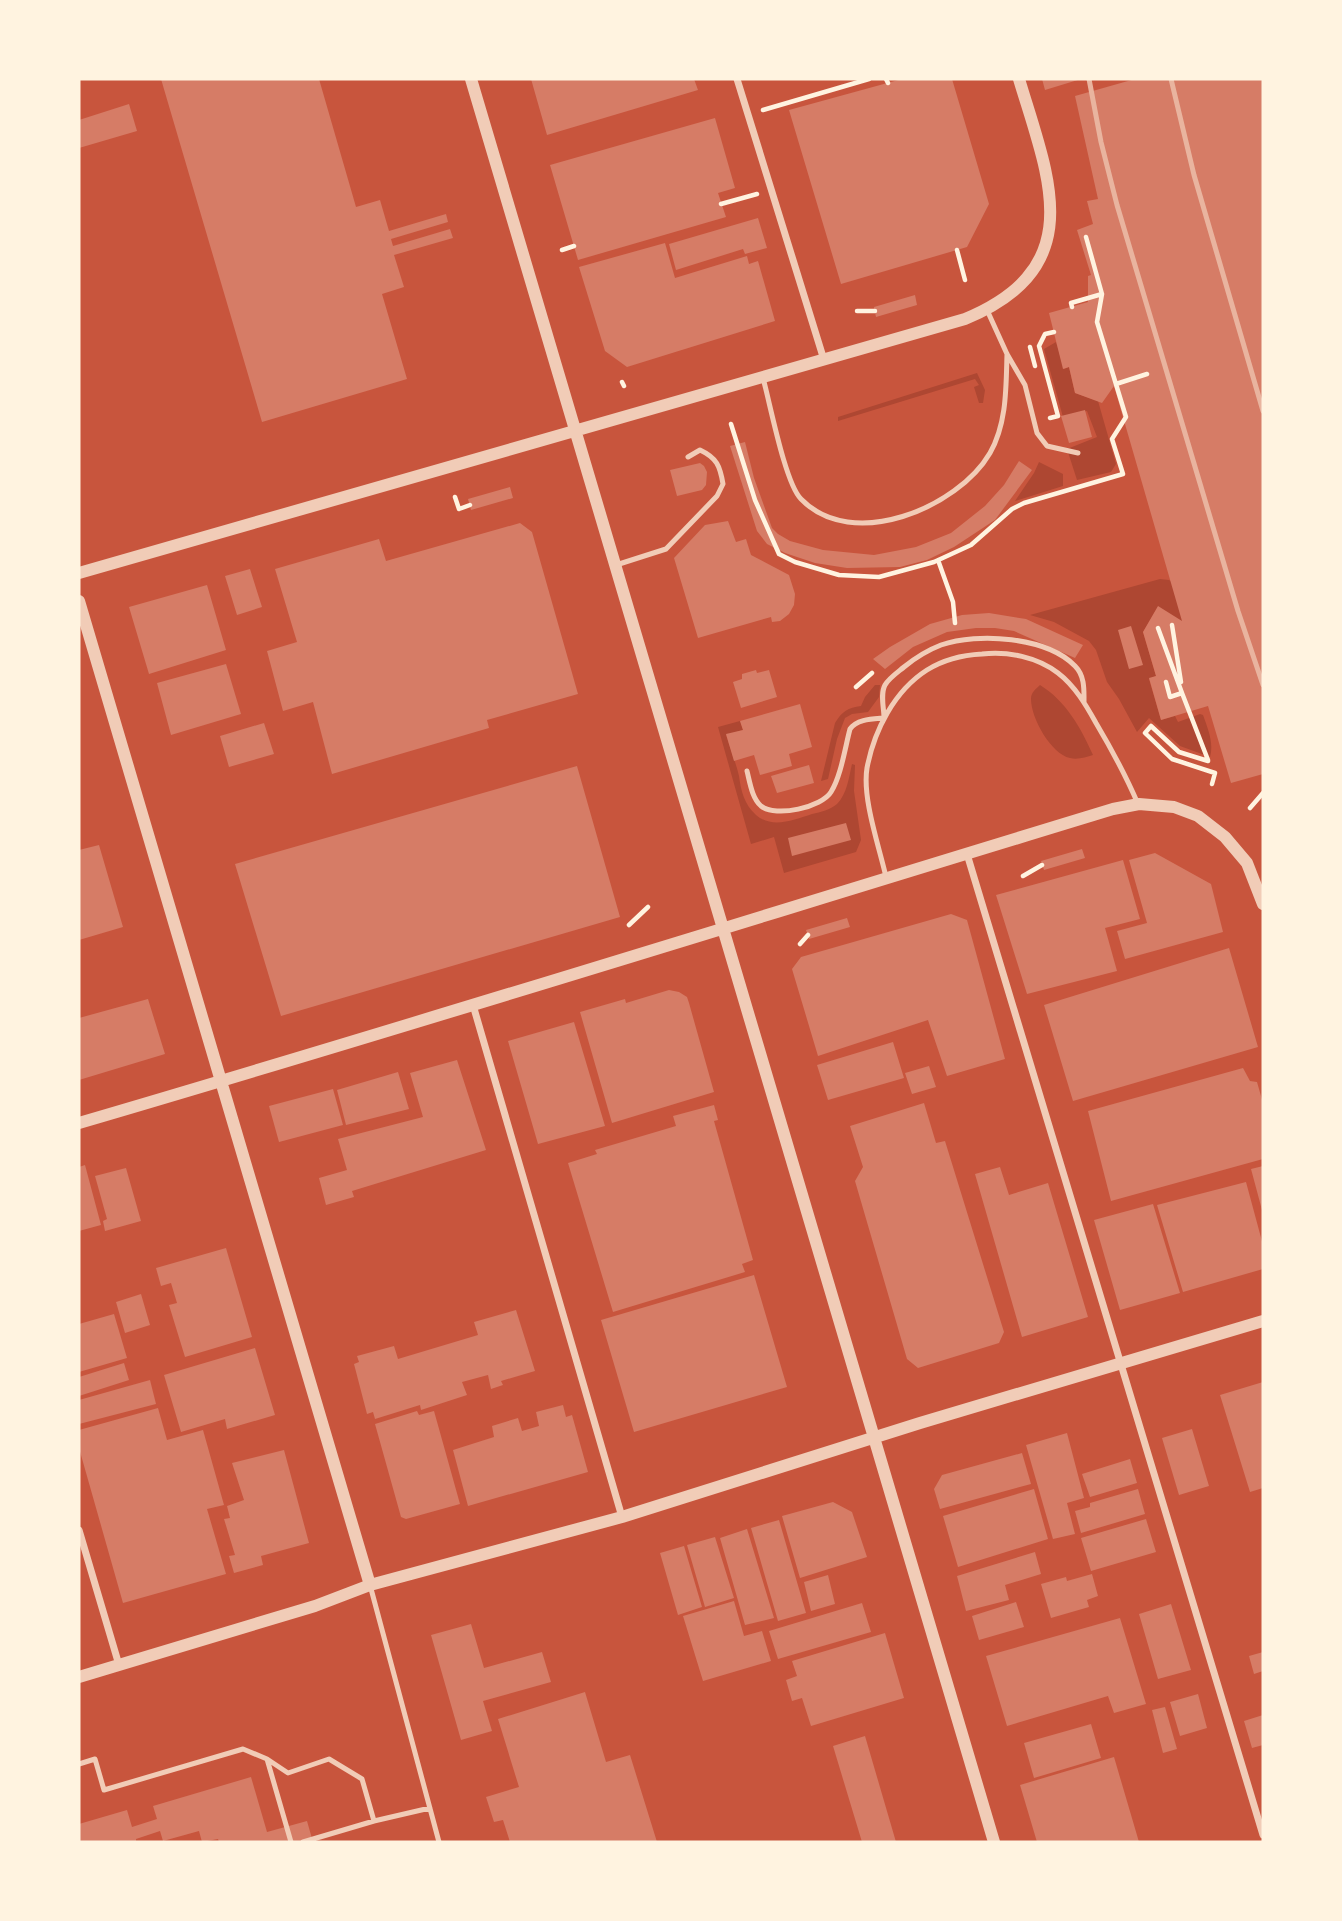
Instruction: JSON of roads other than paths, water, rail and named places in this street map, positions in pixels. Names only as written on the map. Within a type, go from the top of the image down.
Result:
[{"type":"street","points":[[471,79],[994,1842]]},
{"type":"street","points":[[737,79],[824,360]]},
{"type":"street","points":[[79,573],[763,378],[965,319],[987,310],[1020,286],[1033,270],[1051,226],[1047,171],[1019,79]]},
{"type":"street","points":[[79,601],[370,1585]]},
{"type":"street","points":[[79,1123],[886,877],[1113,809],[1139,804],[1174,807],[1198,816],[1225,837],[1247,863],[1263,904]]},
{"type":"street","points":[[967,854],[1263,1835]]},
{"type":"street","points":[[473,1004],[622,1517]]},
{"type":"street","points":[[79,1677],[315,1606],[370,1585],[622,1517],[874,1437],[1263,1321]]},
{"type":"street","points":[[79,1530],[118,1665]]},
{"type":"lane","points":[[987,310],[1025,385],[1037,433],[1047,446],[1079,453]]},
{"type":"lane","points":[[763,378],[789,476],[800,498],[817,511],[833,518],[858,523],[886,521],[926,509],[952,492],[972,475],[990,453],[1006,399],[1007,354]]},
{"type":"lane","points":[[616,565],[666,549],[717,496],[723,484],[717,462],[699,450],[688,457]]},
{"type":"lane","points":[[884,718],[885,685],[910,662],[941,645],[992,638],[1028,642],[1063,657],[1078,670],[1084,683],[1084,702]]},
{"type":"lane","points":[[886,877],[868,802],[866,771],[873,744],[884,718],[903,691],[926,670],[947,660],[986,653],[1012,654],[1047,666],[1058,673],[1084,702],[1119,762],[1139,804]]},
{"type":"lane","points":[[747,771],[756,801],[769,811],[786,811],[817,803],[830,794],[835,785],[850,729],[859,722],[884,718]]},
{"type":"lane","points":[[370,1585],[439,1842]]},
{"type":"lane","points":[[79,1763],[95,1759],[104,1790],[243,1749],[267,1759],[288,1773],[329,1759],[362,1779],[374,1821]]},
{"type":"lane","points":[[267,1759],[291,1842]]},
{"type":"lane","points":[[303,1842],[430,1808]]},
{"type":"railway","points":[[1089,79],[1117,205],[1238,611],[1263,685]]},
{"type":"railway","points":[[1171,79],[1194,175],[1263,411]]}]
